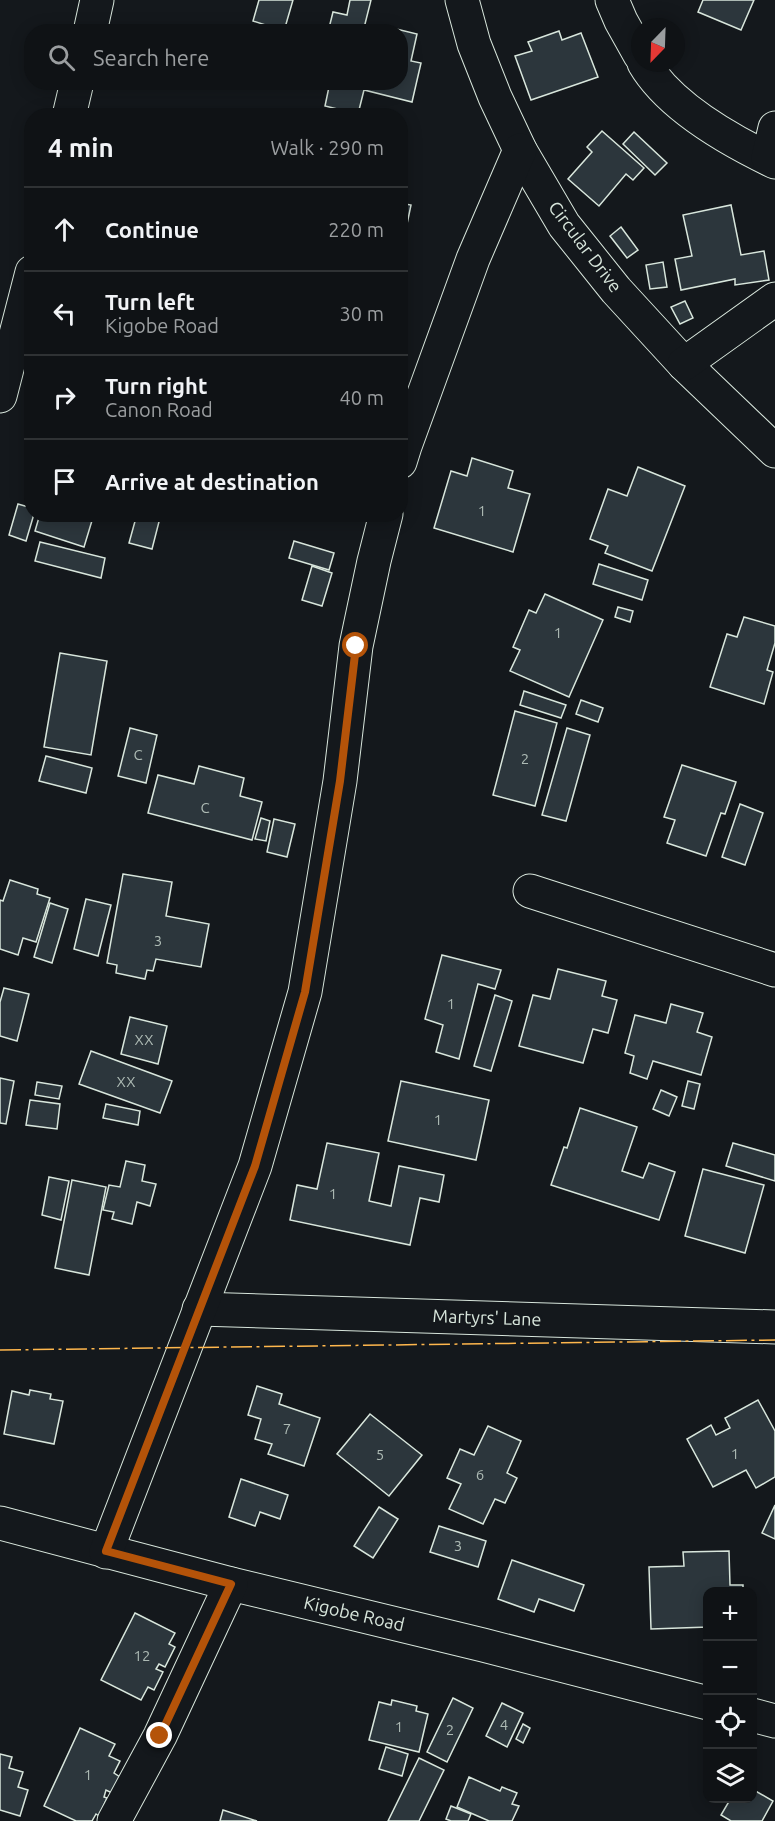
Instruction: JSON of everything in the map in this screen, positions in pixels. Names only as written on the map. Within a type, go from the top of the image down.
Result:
[{"type":"street","points":[[92,24],[98,0]]},
{"type":"street","name":"Circular Drive","points":[[462,0],[474,44],[495,97],[520,150],[564,225],[616,290],[684,364],[775,451]]},
{"type":"street","points":[[612,0],[631,39]]},
{"type":"street","points":[[650,72],[652,77],[684,106],[712,127],[773,149]]},
{"type":"street","points":[[71,108],[75,90]]},
{"type":"street","points":[[408,438],[473,259],[520,150]]},
{"type":"street","points":[[684,364],[775,298]]},
{"type":"street","points":[[0,396],[24,303]]},
{"type":"street","points":[[106,1551],[255,1166],[305,992],[340,781],[356,646],[384,522]]},
{"type":"street","points":[[530,891],[775,970]]},
{"type":"street","name":"Martyrs' Lane","points":[[199,1309],[775,1327]]},
{"type":"street","name":"Kigobe Road","points":[[0,1523],[231,1584],[472,1642],[703,1702]]},
{"type":"street","points":[[114,1821],[160,1736],[231,1584]]},
{"type":"street","points":[[757,1716],[775,1721]]},
{"type":"building","points":[[259,0],[293,0],[286,24],[262,24],[253,21]]},
{"type":"building","points":[[350,0],[371,0],[365,24],[330,24],[333,12],[347,15]]},
{"type":"building","points":[[703,0],[754,0],[741,30],[698,12]]},
{"type":"building","points":[[559,31],[562,40],[581,33],[598,77],[531,100],[515,56],[532,51],[528,42]]},
{"type":"building","points":[[408,32],[417,34],[411,61],[421,63],[412,102],[364,90],[408,90]]},
{"type":"building","points":[[328,90],[364,90],[360,108],[325,106]]},
{"type":"building","points":[[602,131],[644,168],[633,180],[626,174],[599,206],[568,179],[592,152],[587,147]]},
{"type":"building","points":[[634,132],[667,163],[655,175],[623,144]]},
{"type":"building","points":[[731,205],[741,255],[764,251],[769,280],[735,285],[735,279],[681,290],[675,259],[692,256],[683,215]]},
{"type":"building","points":[[621,227],[638,250],[627,258],[610,236]]},
{"type":"building","points":[[663,262],[667,287],[650,289],[646,265]]},
{"type":"building","points":[[685,301],[693,318],[680,324],[671,307]]},
{"type":"building","points":[[472,458],[513,471],[508,488],[530,494],[513,552],[434,528],[451,471],[467,476]]},
{"type":"building","points":[[638,467],[685,486],[652,571],[605,553],[608,546],[590,539],[608,489],[627,496]]},
{"type":"building","points":[[18,504],[24,506],[24,522],[32,522],[26,541],[9,535]]},
{"type":"building","points":[[38,522],[92,522],[84,547],[35,531]]},
{"type":"building","points":[[135,522],[159,522],[152,549],[129,543]]},
{"type":"building","points":[[294,541],[334,553],[329,570],[289,558]]},
{"type":"building","points":[[40,542],[105,558],[101,578],[35,561]]},
{"type":"building","points":[[599,564],[648,580],[642,600],[593,584]]},
{"type":"building","points":[[312,566],[332,573],[322,606],[302,600]]},
{"type":"building","points":[[545,594],[603,620],[569,697],[510,671],[520,650],[513,647],[529,610],[536,613]]},
{"type":"building","points":[[618,607],[633,611],[630,622],[615,617]]},
{"type":"building","points":[[744,617],[775,626],[775,643],[767,670],[773,672],[764,704],[710,687],[727,634],[737,637]]},
{"type":"building","points":[[60,653],[107,661],[91,755],[44,747]]},
{"type":"building","points":[[524,691],[566,705],[561,718],[520,705]]},
{"type":"building","points":[[581,700],[603,708],[598,722],[576,714]]},
{"type":"building","points":[[515,711],[557,723],[535,806],[493,795]]},
{"type":"building","points":[[130,728],[157,735],[146,783],[118,776]]},
{"type":"building","points":[[567,728],[590,735],[566,821],[542,815]]},
{"type":"building","points":[[46,756],[92,768],[86,793],[39,781]]},
{"type":"building","points":[[682,765],[736,782],[725,814],[721,813],[706,856],[667,843],[675,820],[664,817]]},
{"type":"building","points":[[199,766],[244,778],[240,796],[262,802],[252,840],[148,813],[158,775],[194,784]]},
{"type":"building","points":[[740,804],[763,813],[745,865],[722,857]]},
{"type":"building","points":[[261,818],[270,821],[266,841],[255,839]]},
{"type":"building","points":[[274,819],[295,824],[287,857],[267,852]]},
{"type":"building","points":[[123,874],[172,882],[166,916],[209,924],[201,967],[156,959],[153,971],[147,970],[145,979],[116,973],[117,965],[107,963]]},
{"type":"building","points":[[10,880],[38,889],[37,894],[50,898],[36,942],[23,938],[18,955],[0,949],[0,900],[3,901]]},
{"type":"building","points":[[86,899],[111,905],[98,956],[74,949]]},
{"type":"building","points":[[50,903],[68,909],[52,963],[34,957]]},
{"type":"building","points":[[442,955],[501,970],[495,989],[478,984],[459,1059],[436,1052],[443,1025],[425,1019]]},
{"type":"building","points":[[558,969],[606,981],[602,996],[617,1000],[608,1033],[593,1029],[583,1063],[519,1046],[533,995],[550,999]]},
{"type":"building","points":[[4,988],[29,994],[17,1041],[0,1036],[0,1002]]},
{"type":"building","points":[[495,995],[512,1001],[491,1071],[474,1066]]},
{"type":"building","points":[[671,1004],[703,1013],[697,1032],[712,1037],[701,1075],[653,1061],[647,1079],[630,1073],[634,1056],[625,1053],[635,1015],[666,1023]]},
{"type":"building","points":[[130,1017],[167,1026],[158,1064],[121,1054]]},
{"type":"building","points":[[91,1051],[172,1081],[160,1113],[79,1084]]},
{"type":"building","points":[[0,1078],[14,1081],[6,1124],[0,1123]]},
{"type":"building","points":[[401,1081],[489,1100],[476,1160],[388,1141]]},
{"type":"building","points":[[688,1081],[700,1084],[694,1109],[682,1106]]},
{"type":"building","points":[[37,1082],[62,1086],[59,1099],[35,1095]]},
{"type":"building","points":[[661,1090],[677,1097],[669,1116],[653,1109]]},
{"type":"building","points":[[30,1100],[60,1104],[57,1129],[26,1125]]},
{"type":"building","points":[[106,1104],[140,1111],[138,1125],[103,1118]]},
{"type":"building","points":[[580,1108],[637,1127],[622,1171],[643,1178],[649,1163],[675,1172],[659,1220],[551,1185],[564,1147],[567,1148]]},
{"type":"building","points":[[327,1143],[379,1153],[369,1201],[391,1206],[399,1166],[444,1175],[439,1202],[420,1198],[410,1245],[290,1220],[297,1185],[317,1189]]},
{"type":"building","points":[[733,1143],[775,1155],[775,1181],[726,1166]]},
{"type":"building","points":[[126,1161],[145,1165],[142,1181],[156,1184],[150,1206],[137,1202],[132,1224],[112,1219],[114,1212],[103,1210],[109,1185],[120,1187]]},
{"type":"building","points":[[703,1169],[764,1185],[745,1253],[685,1236]]},
{"type":"building","points":[[49,1177],[69,1181],[61,1220],[42,1215]]},
{"type":"building","points":[[72,1180],[106,1187],[89,1275],[55,1268]]},
{"type":"building","points":[[257,1386],[282,1394],[279,1404],[320,1418],[304,1466],[268,1454],[272,1444],[255,1439],[261,1419],[248,1415]]},
{"type":"building","points":[[30,1390],[51,1394],[50,1399],[63,1401],[54,1444],[4,1434],[12,1391],[29,1395]]},
{"type":"building","points":[[758,1400],[775,1431],[775,1477],[756,1488],[746,1470],[713,1487],[687,1439],[711,1425],[716,1435],[730,1428],[725,1418]]},
{"type":"building","points":[[370,1414],[422,1455],[389,1496],[337,1454]]},
{"type":"building","points":[[488,1426],[521,1441],[507,1473],[517,1478],[505,1503],[495,1499],[483,1524],[449,1509],[461,1484],[447,1478],[460,1449],[474,1455]]},
{"type":"building","points":[[241,1479],[288,1495],[280,1519],[260,1512],[255,1526],[229,1517]]},
{"type":"building","points":[[775,1505],[775,1539],[762,1533]]},
{"type":"building","points":[[379,1507],[398,1519],[373,1558],[354,1546]]},
{"type":"building","points":[[439,1526],[486,1541],[478,1567],[430,1552]]},
{"type":"building","points":[[729,1551],[730,1585],[743,1585],[743,1587],[703,1587],[703,1627],[651,1629],[649,1567],[684,1566],[683,1552]]},
{"type":"building","points":[[512,1560],[584,1585],[574,1611],[539,1599],[534,1612],[498,1599]]},
{"type":"building","points":[[135,1613],[175,1633],[169,1644],[175,1647],[165,1667],[159,1664],[156,1669],[163,1672],[154,1690],[148,1687],[141,1700],[101,1680]]},
{"type":"building","points":[[453,1698],[473,1708],[447,1762],[427,1752]]},
{"type":"building","points":[[392,1700],[417,1706],[416,1711],[428,1714],[419,1752],[369,1740],[379,1702],[391,1705]]},
{"type":"building","points":[[502,1703],[523,1713],[507,1747],[486,1736]]},
{"type":"building","points":[[523,1724],[530,1728],[523,1743],[516,1739]]},
{"type":"building","points":[[80,1728],[115,1744],[109,1756],[120,1761],[114,1773],[120,1777],[112,1793],[106,1790],[104,1797],[107,1798],[99,1816],[96,1814],[92,1821],[76,1821],[44,1806]]},
{"type":"building","points":[[386,1747],[408,1754],[402,1776],[379,1769]]},
{"type":"building","points":[[0,1754],[12,1757],[9,1768],[23,1772],[18,1787],[28,1790],[20,1816],[0,1810]]},
{"type":"building","points":[[419,1758],[444,1770],[419,1821],[388,1821]]},
{"type":"building","points":[[469,1777],[500,1791],[502,1787],[517,1793],[512,1804],[519,1806],[512,1821],[489,1821],[457,1807]]},
{"type":"building","points":[[757,1792],[773,1801],[762,1821],[731,1821],[721,1815],[728,1803],[757,1803]]},
{"type":"building","points":[[451,1806],[471,1814],[468,1821],[446,1819]]},
{"type":"building","points":[[223,1810],[257,1821],[220,1821]]},
{"type":"power","points":[[0,1350],[775,1340]]},
{"type":"route","points":[[160,1736],[231,1584],[106,1551],[255,1166],[305,992],[340,781],[356,646]]}]
